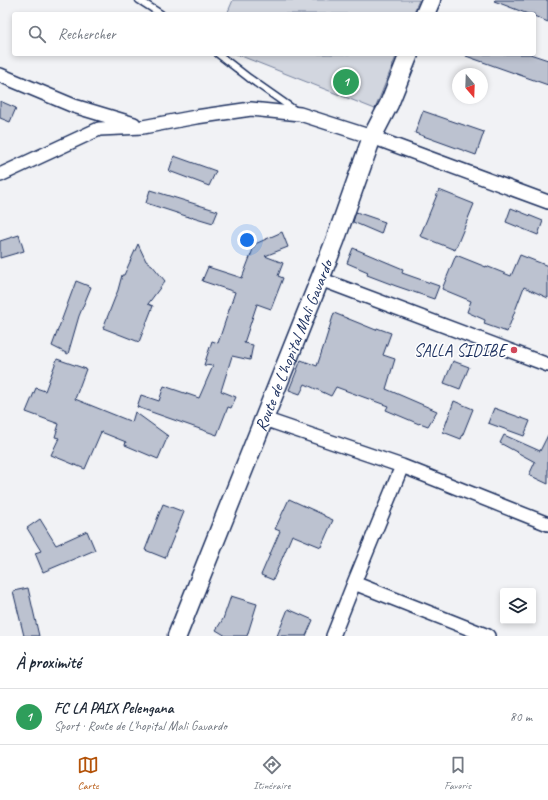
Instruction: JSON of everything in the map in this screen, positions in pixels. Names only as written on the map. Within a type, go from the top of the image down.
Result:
[{"type":"main road","points":[[426,12],[431,0]]},
{"type":"main road","name":"Route de L'hopital Mali Gavardo","points":[[177,636],[335,241],[372,137],[389,104],[408,56]]},
{"type":"street","points":[[0,75],[74,106],[143,127]]},
{"type":"street","points":[[0,175],[99,129],[143,127],[251,109],[300,114],[372,137],[548,202]]},
{"type":"street","points":[[320,279],[548,365]]},
{"type":"street","points":[[264,419],[402,466],[548,524]]},
{"type":"street","points":[[333,636],[402,466]]},
{"type":"street","points":[[354,584],[488,636]]},
{"type":"lane","points":[[139,0],[158,12]]},
{"type":"lane","points":[[221,56],[300,114]]},
{"type":"shaded area","points":[[233,0],[419,0],[414,12],[228,12]]},
{"type":"shaded area","points":[[241,56],[396,56],[375,109]]},
{"type":"building","points":[[548,0],[548,22],[536,17],[536,12],[523,12],[494,1]]},
{"type":"building","points":[[466,56],[536,56],[548,60],[548,85]]},
{"type":"building","points":[[0,101],[16,108],[10,122],[0,118]]},
{"type":"building","points":[[423,111],[484,132],[476,155],[415,133]]},
{"type":"building","points":[[174,156],[216,171],[209,186],[169,171]]},
{"type":"building","points":[[150,190],[218,211],[213,223],[193,217],[192,218],[146,203]]},
{"type":"building","points":[[439,190],[474,204],[455,250],[420,236]]},
{"type":"building","points":[[511,208],[543,221],[538,235],[506,222]]},
{"type":"building","points":[[356,212],[385,222],[381,234],[353,222]]},
{"type":"building","points":[[282,232],[288,247],[265,256],[283,263],[278,276],[283,278],[271,309],[257,304],[244,343],[253,345],[250,360],[232,356],[221,391],[236,397],[231,408],[228,407],[217,435],[137,407],[141,395],[159,401],[164,386],[199,398],[213,366],[204,365],[212,341],[218,343],[235,292],[202,281],[208,267],[242,278],[255,244]]},
{"type":"building","points":[[19,235],[24,251],[0,258],[0,241]]},
{"type":"building","points":[[138,244],[146,261],[152,265],[165,281],[148,304],[153,306],[139,342],[103,328],[118,290],[122,275],[124,275]]},
{"type":"building","points":[[353,248],[403,269],[402,273],[439,286],[434,299],[367,275],[368,272],[347,263]]},
{"type":"building","points":[[456,255],[511,276],[520,255],[548,266],[548,298],[524,287],[507,332],[484,324],[485,320],[467,312],[471,301],[442,289]]},
{"type":"building","points":[[76,281],[91,287],[79,316],[68,354],[52,346]]},
{"type":"building","points":[[334,313],[376,330],[377,328],[391,333],[383,355],[395,359],[386,389],[437,411],[428,426],[419,424],[386,410],[388,406],[336,387],[331,396],[305,384],[300,394],[289,390],[301,360],[317,366]]},
{"type":"building","points":[[57,359],[86,369],[75,399],[132,422],[135,412],[168,436],[158,459],[125,445],[126,442],[101,432],[85,469],[51,455],[59,438],[55,437],[59,424],[26,412],[36,388],[45,391]]},
{"type":"building","points":[[453,361],[469,367],[460,389],[444,383]]},
{"type":"building","points":[[454,401],[473,409],[461,439],[443,432]]},
{"type":"building","points":[[494,408],[530,421],[524,436],[488,423]]},
{"type":"building","points":[[504,435],[540,451],[548,435],[548,484],[529,475],[535,462],[500,443]]},
{"type":"building","points":[[289,499],[333,520],[321,547],[292,535],[273,580],[261,575],[280,531],[275,529]]},
{"type":"building","points":[[163,504],[184,512],[165,558],[145,550]]},
{"type":"building","points":[[40,519],[56,545],[87,531],[95,550],[43,572],[35,553],[41,551],[27,528]]},
{"type":"building","points":[[28,588],[39,636],[24,636],[13,591]]},
{"type":"building","points":[[231,596],[257,604],[247,636],[226,636],[216,630],[223,619]]},
{"type":"building","points":[[288,609],[313,620],[306,636],[277,636]]},
{"type":"place","name":"FC LA PAIX Pelengana","points":[[346,82]]},
{"type":"place","name":"SALLA SIDIBE","points":[[514,350]]}]
